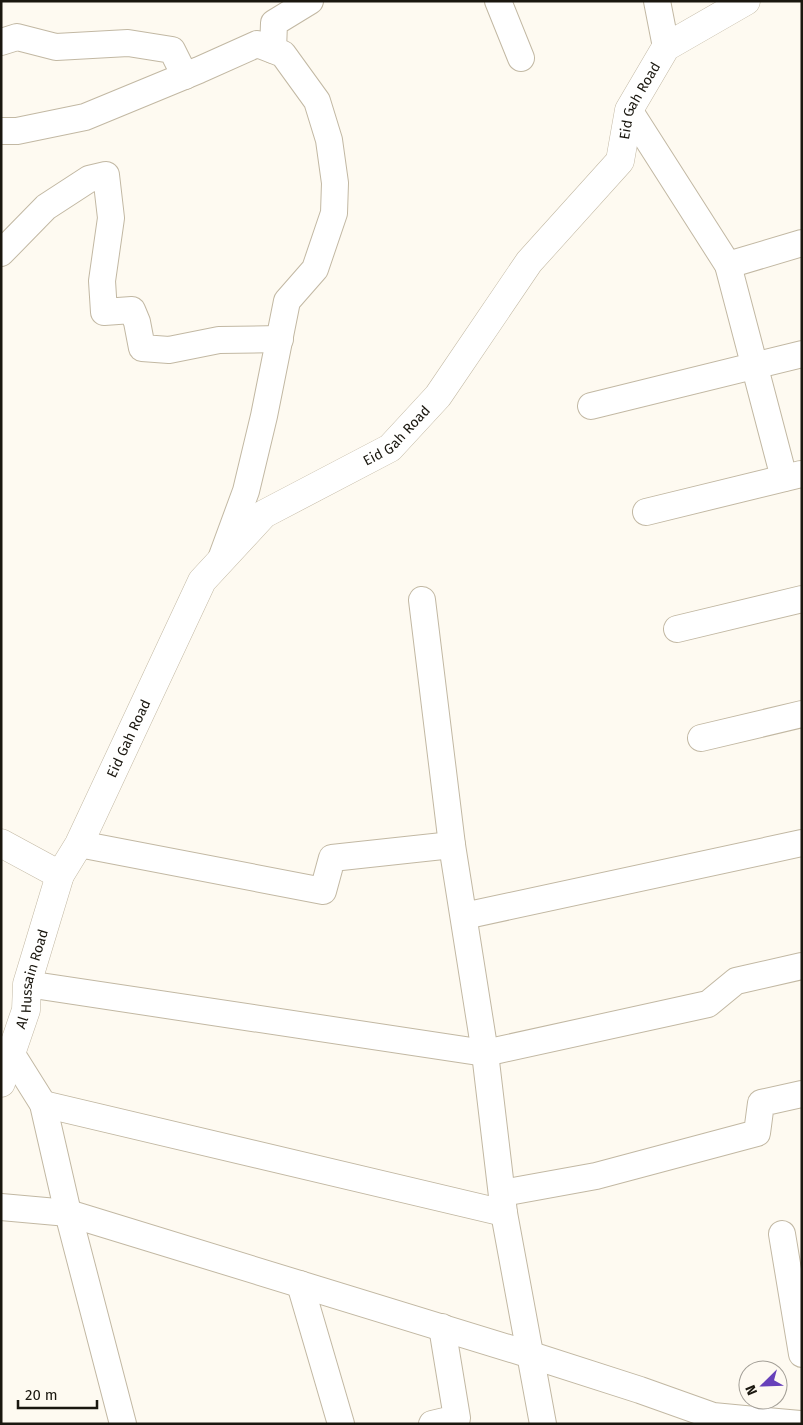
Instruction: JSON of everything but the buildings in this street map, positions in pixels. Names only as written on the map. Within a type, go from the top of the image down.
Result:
[{"type":"street","points":[[272,50],[274,23],[310,1]]},
{"type":"street","points":[[498,1],[520,58]]},
{"type":"street","points":[[657,1],[666,47]]},
{"type":"street","name":"Eid Gah Road","points":[[60,875],[79,844],[202,582],[264,514],[390,448],[438,396],[529,262],[620,161],[629,110],[666,47],[746,1]]},
{"type":"street","points":[[1,42],[17,37],[56,47],[128,43],[172,50],[185,76]]},
{"type":"street","points":[[1,131],[17,131],[85,117],[257,44],[283,54],[317,101],[329,140],[335,183],[334,213],[315,269],[287,302],[264,416],[246,491],[221,559]]},
{"type":"street","points":[[629,110],[728,265],[756,365],[793,476],[646,512]]},
{"type":"street","points":[[1,253],[46,207],[90,179],[106,175],[111,218],[102,281],[104,312],[132,310],[137,322],[142,348],[168,350],[219,340],[280,339]]},
{"type":"street","points":[[728,265],[802,242]]},
{"type":"street","points":[[591,406],[802,354]]},
{"type":"street","points":[[677,629],[802,599]]},
{"type":"street","points":[[422,600],[452,845],[485,1053],[503,1203],[543,1424]]},
{"type":"street","points":[[701,738],[802,714]]},
{"type":"street","points":[[1,843],[60,875]]},
{"type":"street","points":[[464,916],[802,843]]},
{"type":"street","points":[[79,844],[323,891],[332,858],[452,845]]},
{"type":"street","name":"Al Hussain Road","points":[[1,1083],[26,1010],[27,984],[60,875]]},
{"type":"street","points":[[27,984],[485,1053],[708,1004],[736,981],[802,966]]},
{"type":"street","points":[[11,1053],[43,1104],[68,1213],[122,1424]]},
{"type":"street","points":[[43,1104],[503,1203],[756,1133],[761,1103],[802,1094]]},
{"type":"street","points":[[1,1207],[68,1213],[531,1355],[713,1416],[800,1424]]},
{"type":"street","points":[[782,1234],[802,1354]]},
{"type":"street","points":[[300,1284],[341,1424]]},
{"type":"street","points":[[432,1424],[457,1418],[442,1327]]}]
